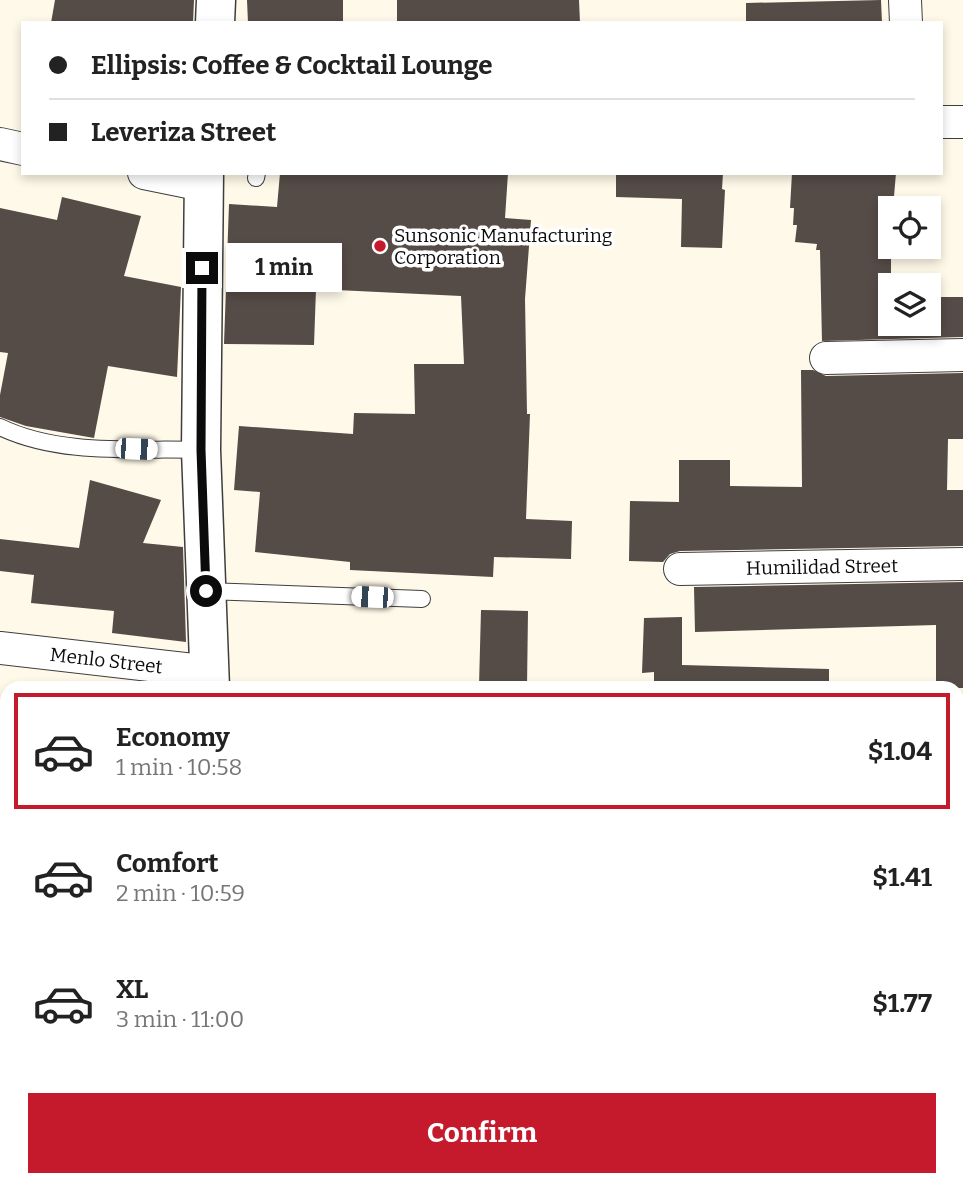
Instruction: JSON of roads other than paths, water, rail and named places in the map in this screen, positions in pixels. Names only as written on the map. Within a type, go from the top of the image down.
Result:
[{"type":"street","points":[[215,21],[216,0]]},
{"type":"street","points":[[905,0],[906,21]]},
{"type":"street","points":[[943,122],[963,122]]},
{"type":"street","points":[[0,144],[21,149]]},
{"type":"street","points":[[164,175],[204,179],[201,450],[211,680]]},
{"type":"street","points":[[826,359],[963,355]]},
{"type":"street","name":"Humilidad Street","points":[[680,569],[963,564]]},
{"type":"street","name":"Menlo Street","points":[[0,648],[211,680]]},
{"type":"lane","points":[[0,427],[48,442],[86,447],[201,450]]},
{"type":"lane","points":[[206,591],[422,599]]},
{"type":"place","name":"Sunsonic Manufacturing Corporation","points":[[380,246]]}]
